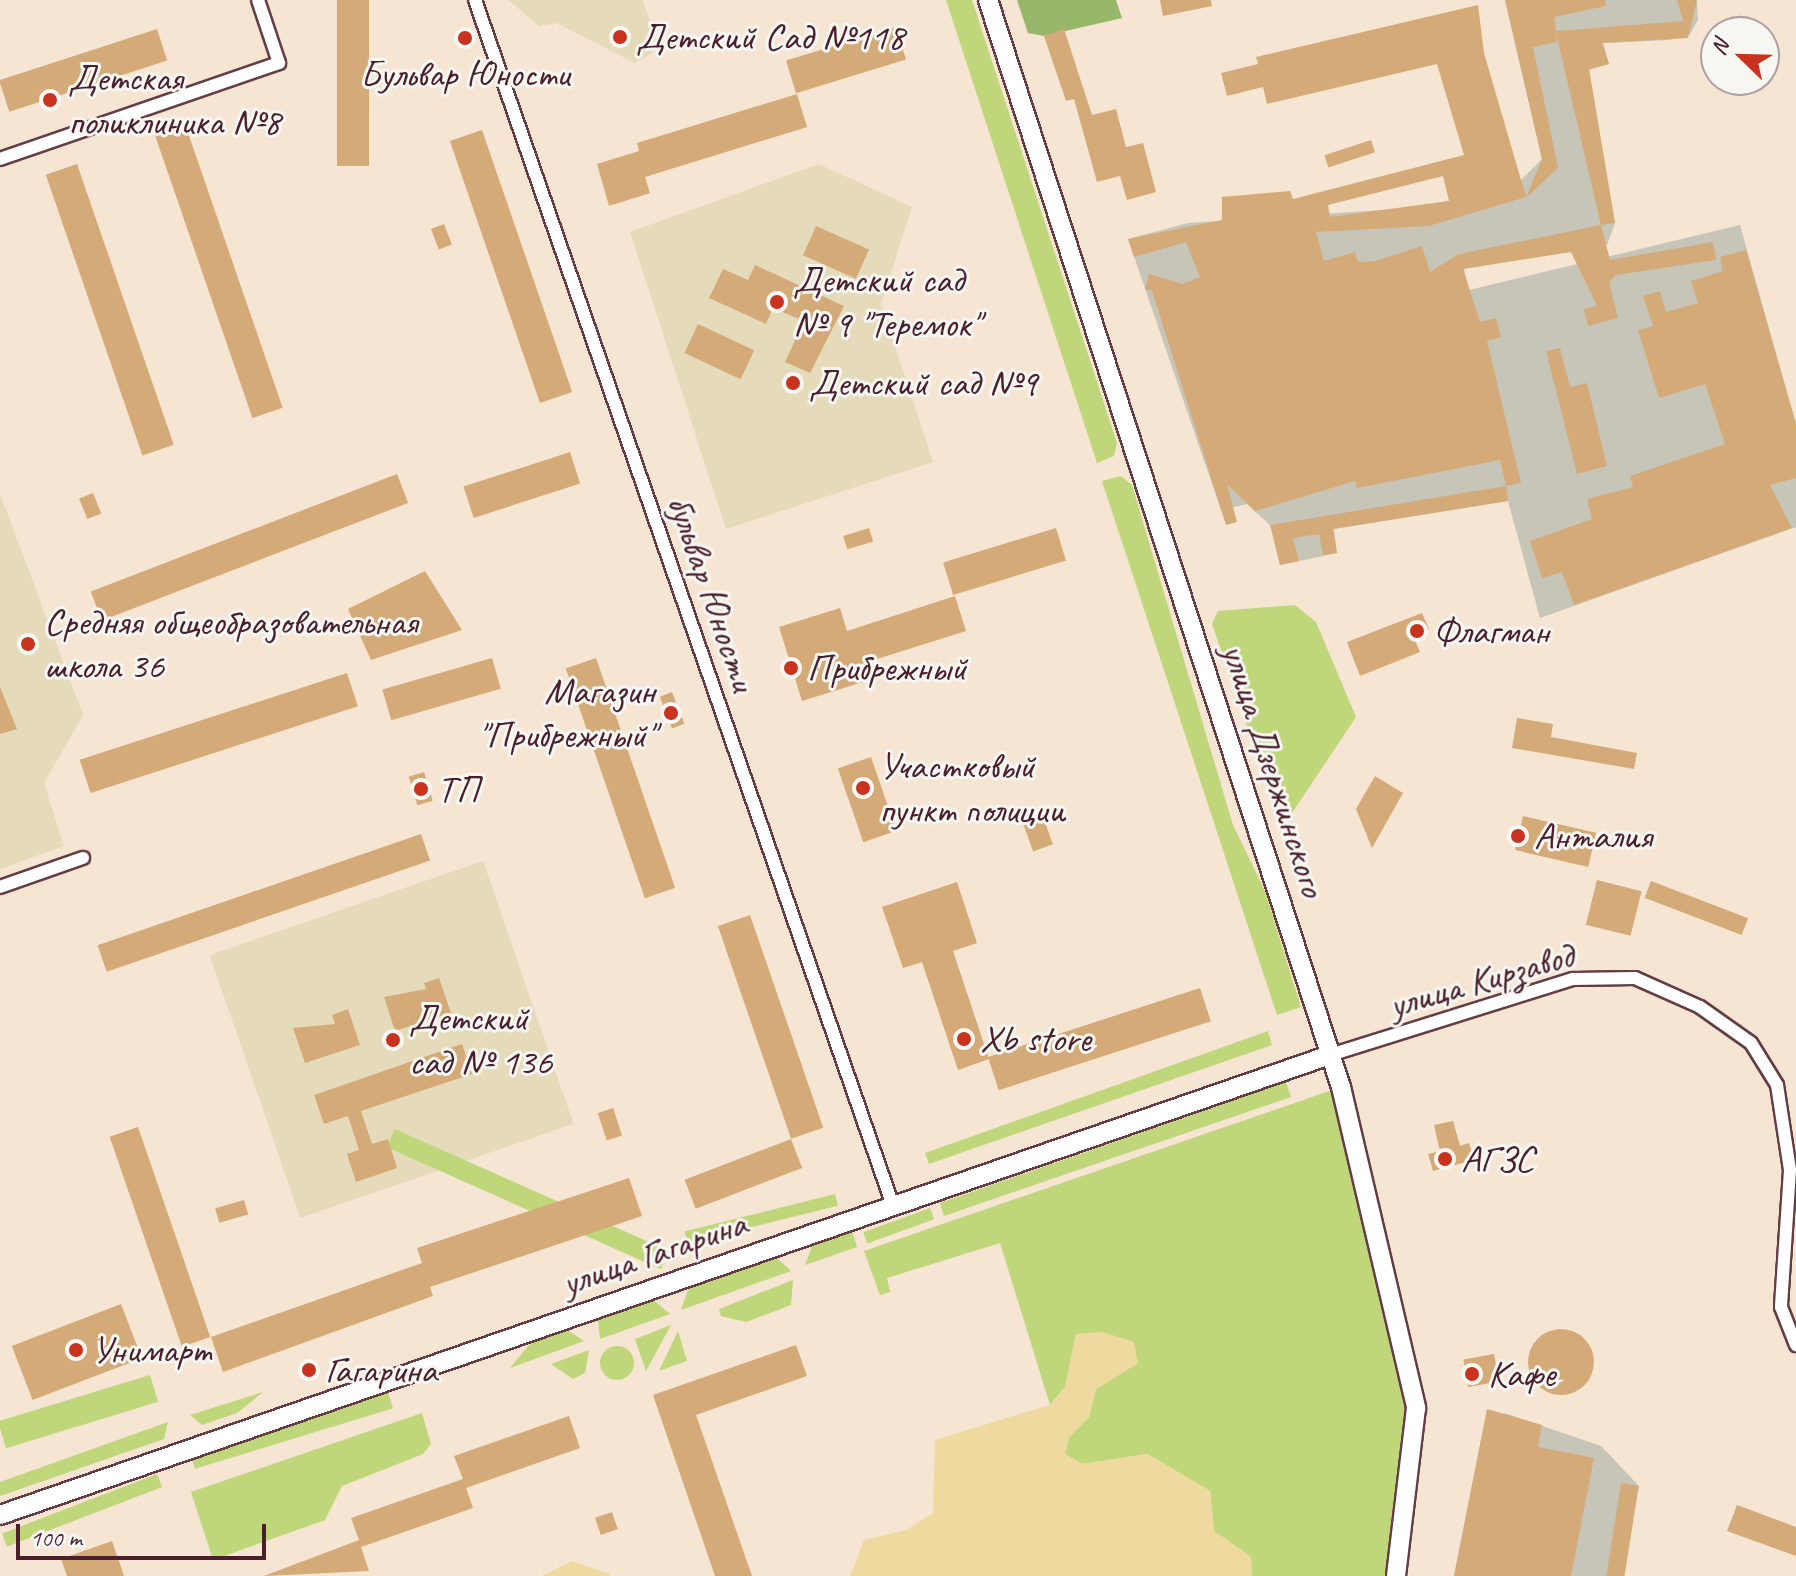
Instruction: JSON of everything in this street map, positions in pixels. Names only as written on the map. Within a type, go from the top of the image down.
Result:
[{"type":"main road","name":"улица Дзержинского","points":[[988,0],[1330,1055],[1416,1408],[1396,1576]]},
{"type":"main road","name":"улица Гагарина","points":[[0,1515],[1330,1055]]},
{"type":"street","points":[[0,159],[279,63],[258,0]]},
{"type":"street","name":"бульвар Юности","points":[[475,0],[893,1206]]},
{"type":"street","points":[[0,887],[83,858]]},
{"type":"street","name":"улица Кирзавод","points":[[1330,1055],[1573,979],[1635,978],[1700,1007],[1751,1043],[1777,1085],[1790,1170],[1781,1307],[1796,1345]]},
{"type":"shaded area","name":"Детский Сад №118","points":[[508,0],[643,0],[659,49],[635,63],[556,23],[539,26]]},
{"type":"shaded area","points":[[1505,0],[1697,0],[1698,20],[1690,34],[1670,40],[1603,43],[1609,64],[1589,70],[1615,223],[1607,245],[1464,269],[1469,290],[1740,225],[1796,424],[1796,527],[1540,618],[1508,501],[1334,529],[1337,553],[1280,565],[1271,526],[1247,504],[1221,510],[1128,239],[1188,223],[1426,207],[1519,182],[1542,159]]},
{"type":"shaded area","name":"Детский сад №9","points":[[819,164],[912,207],[881,304],[933,462],[726,529],[630,232]]},
{"type":"shaded area","name":"Средняя общеобразовательная школа 36","points":[[0,494],[83,715],[44,783],[64,846],[0,869]]},
{"type":"shaded area","name":"Детский сад № 136","points":[[483,861],[574,1124],[300,1218],[210,955]]},
{"type":"shaded area","points":[[1504,1413],[1601,1446],[1639,1486],[1621,1576],[1454,1576],[1481,1440],[1498,1443]]},
{"type":"green space","points":[[946,0],[972,0],[1117,443],[1114,456],[1097,463]]},
{"type":"green space","points":[[1017,0],[1116,0],[1122,18],[1044,36],[1028,33]]},
{"type":"green space","points":[[1121,476],[1132,485],[1233,825],[1265,891],[1301,1007],[1277,1015],[1102,481]]},
{"type":"green space","points":[[1295,605],[1316,622],[1356,717],[1290,816],[1275,808],[1212,624],[1218,611]]},
{"type":"green space","points":[[1268,1031],[1272,1045],[929,1164],[925,1153]]},
{"type":"green space","points":[[1286,1082],[1291,1097],[944,1216],[940,1203]]},
{"type":"green space","points":[[1341,1087],[1416,1408],[1396,1576],[1252,1576],[1251,1557],[1214,1531],[1210,1491],[1147,1454],[1082,1464],[1065,1454],[1069,1437],[1089,1417],[1096,1389],[1138,1363],[1076,1334],[1065,1387],[1050,1405],[1000,1243],[887,1278],[890,1292],[880,1295],[864,1251]]},
{"type":"green space","points":[[395,1129],[669,1251],[661,1269],[387,1147]]},
{"type":"green space","points":[[835,1194],[838,1206],[688,1243],[685,1231]]},
{"type":"green space","points":[[930,1208],[934,1219],[867,1244],[863,1232]]},
{"type":"green space","points":[[852,1231],[857,1247],[805,1265],[813,1244]]},
{"type":"green space","points":[[775,1256],[791,1271],[681,1310],[689,1287]]},
{"type":"green space","points":[[793,1280],[791,1305],[746,1322],[721,1316],[719,1309]]},
{"type":"green space","points":[[650,1297],[670,1314],[600,1339],[598,1320],[606,1313]]},
{"type":"green space","points":[[671,1325],[646,1371],[635,1339]]},
{"type":"green space","points":[[566,1329],[584,1341],[510,1368],[533,1340]]},
{"type":"green space","points":[[678,1331],[687,1361],[659,1371]]},
{"type":"green space","points":[[617,1346],[629,1351],[634,1363],[629,1375],[617,1380],[605,1375],[600,1363],[605,1351]]},
{"type":"green space","points":[[589,1350],[585,1373],[573,1379],[551,1364]]},
{"type":"green space","points":[[150,1375],[158,1402],[6,1448],[0,1421]]},
{"type":"green space","points":[[263,1392],[237,1413],[202,1425],[190,1415]]},
{"type":"green space","points":[[388,1392],[393,1408],[195,1469],[190,1453]]},
{"type":"green space","points":[[422,1413],[431,1444],[423,1454],[342,1486],[325,1520],[213,1560],[191,1492]]},
{"type":"green space","points":[[168,1422],[164,1439],[0,1496],[0,1482]]},
{"type":"green space","points":[[157,1474],[162,1487],[7,1547],[2,1533]]},
{"type":"sand","points":[[1103,1332],[1134,1342],[1138,1363],[1096,1389],[1089,1417],[1069,1437],[1065,1454],[1082,1464],[1147,1454],[1210,1491],[1214,1531],[1251,1557],[1252,1576],[850,1576],[864,1540],[906,1530],[933,1513],[935,1440],[1052,1404],[1065,1387],[1076,1334]]},
{"type":"sand","points":[[572,1561],[609,1574],[610,1576],[542,1576]]},
{"type":"building","points":[[337,0],[369,0],[369,166],[337,166]]},
{"type":"building","points":[[1160,0],[1211,0],[1212,6],[1163,16]]},
{"type":"building","points":[[1505,0],[1605,0],[1606,6],[1554,17],[1556,31],[1683,21],[1677,0],[1697,0],[1688,38],[1602,43],[1609,64],[1589,69],[1615,223],[1601,225],[1556,33],[1557,42],[1533,47],[1558,168],[1526,198],[1542,159]]},
{"type":"building","points":[[1478,5],[1484,53],[1526,197],[1429,226],[1316,232],[1324,261],[1355,252],[1358,262],[1375,261],[1422,246],[1430,272],[1459,254],[1601,225],[1610,260],[1713,242],[1716,260],[1616,275],[1609,282],[1618,318],[1588,326],[1584,309],[1597,306],[1571,252],[1463,269],[1480,322],[1496,318],[1501,337],[1487,341],[1521,483],[1506,486],[1500,460],[1357,488],[1355,481],[1255,511],[1227,484],[1237,522],[1226,525],[1152,291],[1145,289],[1149,274],[1183,284],[1200,277],[1186,242],[1134,257],[1128,239],[1222,220],[1222,197],[1290,191],[1293,199],[1464,155],[1437,64],[1267,104],[1263,87],[1227,96],[1221,73],[1258,64],[1256,57]],"holes":[[[1443,176],[1449,201],[1330,217],[1328,205]]]},
{"type":"building","points":[[896,27],[906,60],[796,93],[786,61]]},
{"type":"building","points":[[157,29],[167,60],[9,112],[0,80]]},
{"type":"building","points":[[1064,29],[1092,115],[1116,109],[1126,147],[1143,143],[1156,192],[1127,200],[1120,176],[1097,182],[1074,99],[1066,101],[1044,36]]},
{"type":"building","points":[[797,94],[807,127],[645,177],[650,193],[609,206],[597,164],[639,151],[637,143]]},
{"type":"building","points":[[185,124],[283,408],[252,418],[155,134]]},
{"type":"building","points":[[482,130],[572,392],[540,403],[450,141]]},
{"type":"building","points":[[1371,140],[1375,152],[1328,168],[1324,155]]},
{"type":"building","points":[[77,164],[174,445],[142,456],[46,175]]},
{"type":"building","points":[[444,224],[452,245],[439,250],[431,229]]},
{"type":"building","points":[[816,226],[869,250],[856,279],[803,255]]},
{"type":"building","points":[[1746,250],[1796,424],[1796,478],[1770,485],[1792,528],[1574,605],[1562,572],[1542,578],[1530,541],[1592,519],[1587,499],[1633,487],[1630,476],[1725,444],[1705,384],[1659,398],[1638,330],[1653,326],[1643,296],[1660,291],[1666,312],[1698,303],[1691,281],[1723,271],[1720,257]]},
{"type":"building","points":[[755,265],[844,306],[810,373],[785,362],[804,321],[773,308],[766,324],[709,298],[723,269],[748,280]]},
{"type":"building","points":[[698,324],[754,350],[741,379],[684,353]]},
{"type":"building","points":[[1560,348],[1570,387],[1587,383],[1607,466],[1577,474],[1546,351]]},
{"type":"building","points":[[570,452],[580,483],[474,518],[463,487]]},
{"type":"building","points":[[397,474],[408,503],[102,620],[91,592]]},
{"type":"building","points":[[1506,486],[1508,501],[1333,529],[1337,553],[1323,555],[1319,534],[1293,538],[1299,561],[1280,565],[1270,525]]},
{"type":"building","points":[[93,493],[101,513],[87,519],[79,499]]},
{"type":"building","points":[[869,528],[873,541],[847,549],[843,536]]},
{"type":"building","points":[[1056,528],[1066,561],[953,595],[943,562]]},
{"type":"building","points":[[425,571],[462,630],[371,660],[348,609]]},
{"type":"building","points":[[955,596],[966,631],[858,665],[863,682],[802,701],[779,627],[840,608],[847,631]]},
{"type":"building","points":[[1422,613],[1429,629],[1413,636],[1420,652],[1360,676],[1347,642]]},
{"type":"building","points":[[492,658],[501,689],[391,720],[382,689]]},
{"type":"building","points":[[596,658],[675,888],[645,898],[566,668]]},
{"type":"building","points":[[347,673],[358,706],[91,793],[80,760]]},
{"type":"building","points":[[0,687],[17,729],[0,734]]},
{"type":"building","points":[[672,692],[684,724],[672,728],[660,697]]},
{"type":"building","points":[[1517,718],[1553,724],[1551,737],[1637,753],[1634,769],[1512,748]]},
{"type":"building","name":"Участковый пункт полиции","points":[[871,757],[896,831],[863,842],[838,768]]},
{"type":"building","name":"ТП","points":[[424,772],[433,801],[417,805],[409,777]]},
{"type":"building","points":[[1375,776],[1403,793],[1372,848],[1356,809]]},
{"type":"building","points":[[1523,816],[1596,833],[1588,867],[1515,850]]},
{"type":"building","points":[[1043,817],[1053,844],[1033,851],[1023,824]]},
{"type":"building","points":[[421,834],[430,860],[107,972],[98,945]]},
{"type":"building","points":[[1597,880],[1642,891],[1631,936],[1586,925]]},
{"type":"building","points":[[1651,881],[1748,918],[1742,935],[1645,898]]},
{"type":"building","points":[[957,882],[977,943],[953,951],[989,1059],[958,1070],[922,962],[903,968],[882,907]]},
{"type":"building","points":[[750,915],[823,1128],[791,1139],[718,926]]},
{"type":"building","points":[[439,978],[451,1013],[395,1031],[384,997],[426,989],[424,983]]},
{"type":"building","points":[[1200,988],[1211,1021],[999,1090],[988,1057]]},
{"type":"building","points":[[348,1009],[360,1045],[305,1063],[293,1028],[335,1024],[332,1015]]},
{"type":"building","points":[[462,1044],[472,1074],[361,1111],[372,1144],[388,1139],[397,1168],[356,1182],[347,1154],[359,1150],[348,1116],[324,1124],[314,1095]]},
{"type":"building","points":[[613,1108],[622,1136],[607,1141],[598,1113]]},
{"type":"building","points":[[1453,1121],[1460,1146],[1469,1143],[1474,1160],[1433,1171],[1428,1154],[1440,1151],[1434,1125]]},
{"type":"building","points":[[138,1127],[210,1337],[182,1347],[110,1137]]},
{"type":"building","points":[[791,1139],[802,1168],[696,1209],[685,1180]]},
{"type":"building","points":[[629,1178],[642,1216],[430,1287],[433,1296],[223,1372],[211,1337],[422,1263],[417,1248]]},
{"type":"building","points":[[244,1200],[248,1214],[219,1223],[215,1208]]},
{"type":"building","points":[[121,1304],[142,1358],[33,1400],[12,1346]]},
{"type":"building","points":[[1554,1329],[1568,1329],[1580,1334],[1589,1343],[1594,1362],[1592,1375],[1585,1386],[1568,1395],[1554,1395],[1542,1390],[1533,1381],[1528,1369],[1528,1355],[1533,1343],[1542,1334]]},
{"type":"building","points":[[796,1345],[807,1376],[696,1415],[752,1576],[715,1576],[653,1395]]},
{"type":"building","points":[[1494,1354],[1499,1382],[1468,1387],[1463,1359]]},
{"type":"building","points":[[1487,1409],[1542,1425],[1538,1447],[1594,1458],[1571,1576],[1454,1576]]},
{"type":"building","points":[[569,1416],[580,1448],[466,1488],[473,1508],[361,1547],[369,1571],[264,1576],[359,1540],[351,1518],[463,1479],[454,1456]]},
{"type":"building","points":[[1621,1483],[1639,1486],[1624,1576],[1606,1576]]},
{"type":"building","points":[[1737,1505],[1796,1527],[1796,1556],[1727,1531]]},
{"type":"building","points":[[612,1512],[618,1529],[601,1535],[595,1518]]},
{"type":"building","points":[[112,1541],[124,1576],[67,1576],[61,1559]]},
{"type":"place","name":"Детский Сад №118","points":[[620,37]]},
{"type":"place","name":"Бульвар Юности","points":[[465,38]]},
{"type":"place","name":"Детская поликлиника №8","points":[[50,100]]},
{"type":"place","name":"Детский сад № 9 \"Теремок\"","points":[[777,302]]},
{"type":"place","name":"Детский сад №9","points":[[793,383]]},
{"type":"place","name":"Флагман","points":[[1417,631]]},
{"type":"place","name":"Средняя общеобразовательная школа 36","points":[[28,644]]},
{"type":"place","name":"Прибрежный","points":[[791,668]]},
{"type":"place","name":"Магазин \"Прибрежный\"","points":[[671,713]]},
{"type":"place","name":"Участковый пункт полиции","points":[[863,788]]},
{"type":"place","name":"ТП","points":[[421,789]]},
{"type":"place","name":"Анталия","points":[[1518,836]]},
{"type":"place","name":"Xb store","points":[[964,1039]]},
{"type":"place","name":"Детский сад № 136","points":[[393,1040]]},
{"type":"place","name":"АГЗС","points":[[1445,1159]]},
{"type":"place","name":"Унимарт","points":[[76,1350]]},
{"type":"place","name":"Гагарина","points":[[309,1370]]},
{"type":"place","name":"Кафе","points":[[1472,1374]]}]
